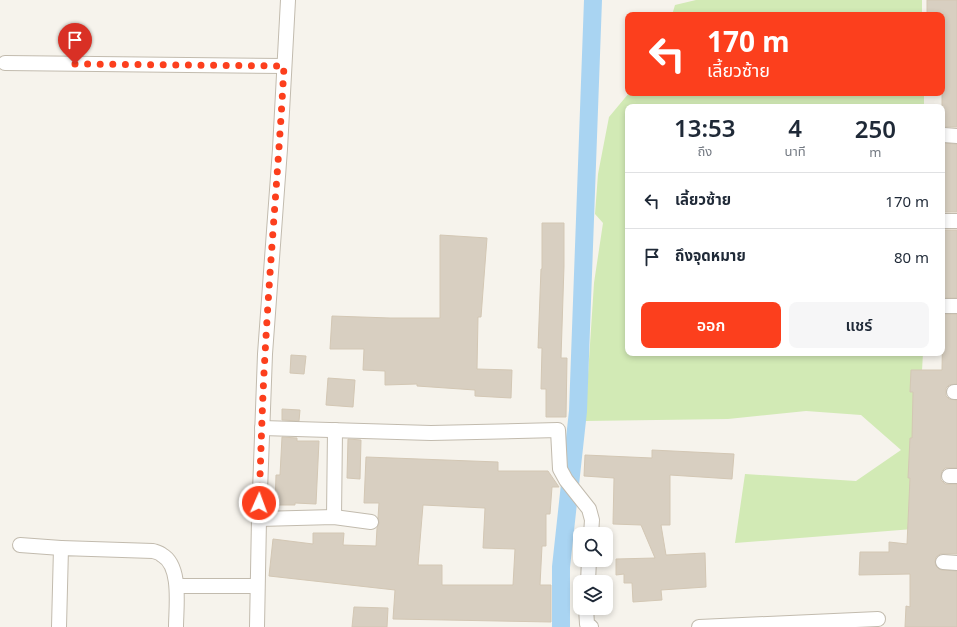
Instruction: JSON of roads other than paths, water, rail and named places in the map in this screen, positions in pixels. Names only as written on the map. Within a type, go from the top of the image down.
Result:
[{"type":"street","points":[[257,627],[258,518],[265,354],[280,149],[288,0]]},
{"type":"street","points":[[5,63],[284,66]]},
{"type":"street","points":[[945,221],[957,221]]},
{"type":"street","points":[[945,306],[957,306]]},
{"type":"street","points":[[262,428],[431,433],[558,430],[560,469],[566,480],[589,509],[592,520],[592,527]]},
{"type":"street","points":[[334,517],[335,430]]},
{"type":"street","points":[[258,518],[334,517],[371,522]]},
{"type":"street","points":[[20,545],[153,551],[163,555],[172,566],[177,586],[176,627]]},
{"type":"street","points":[[59,627],[61,548]]},
{"type":"street","points":[[177,586],[257,586]]},
{"type":"street","points":[[586,615],[587,624],[591,627]]},
{"type":"street","points":[[699,627],[878,620]]},
{"type":"waterway","points":[[561,627],[561,567],[578,411],[593,0]]}]
